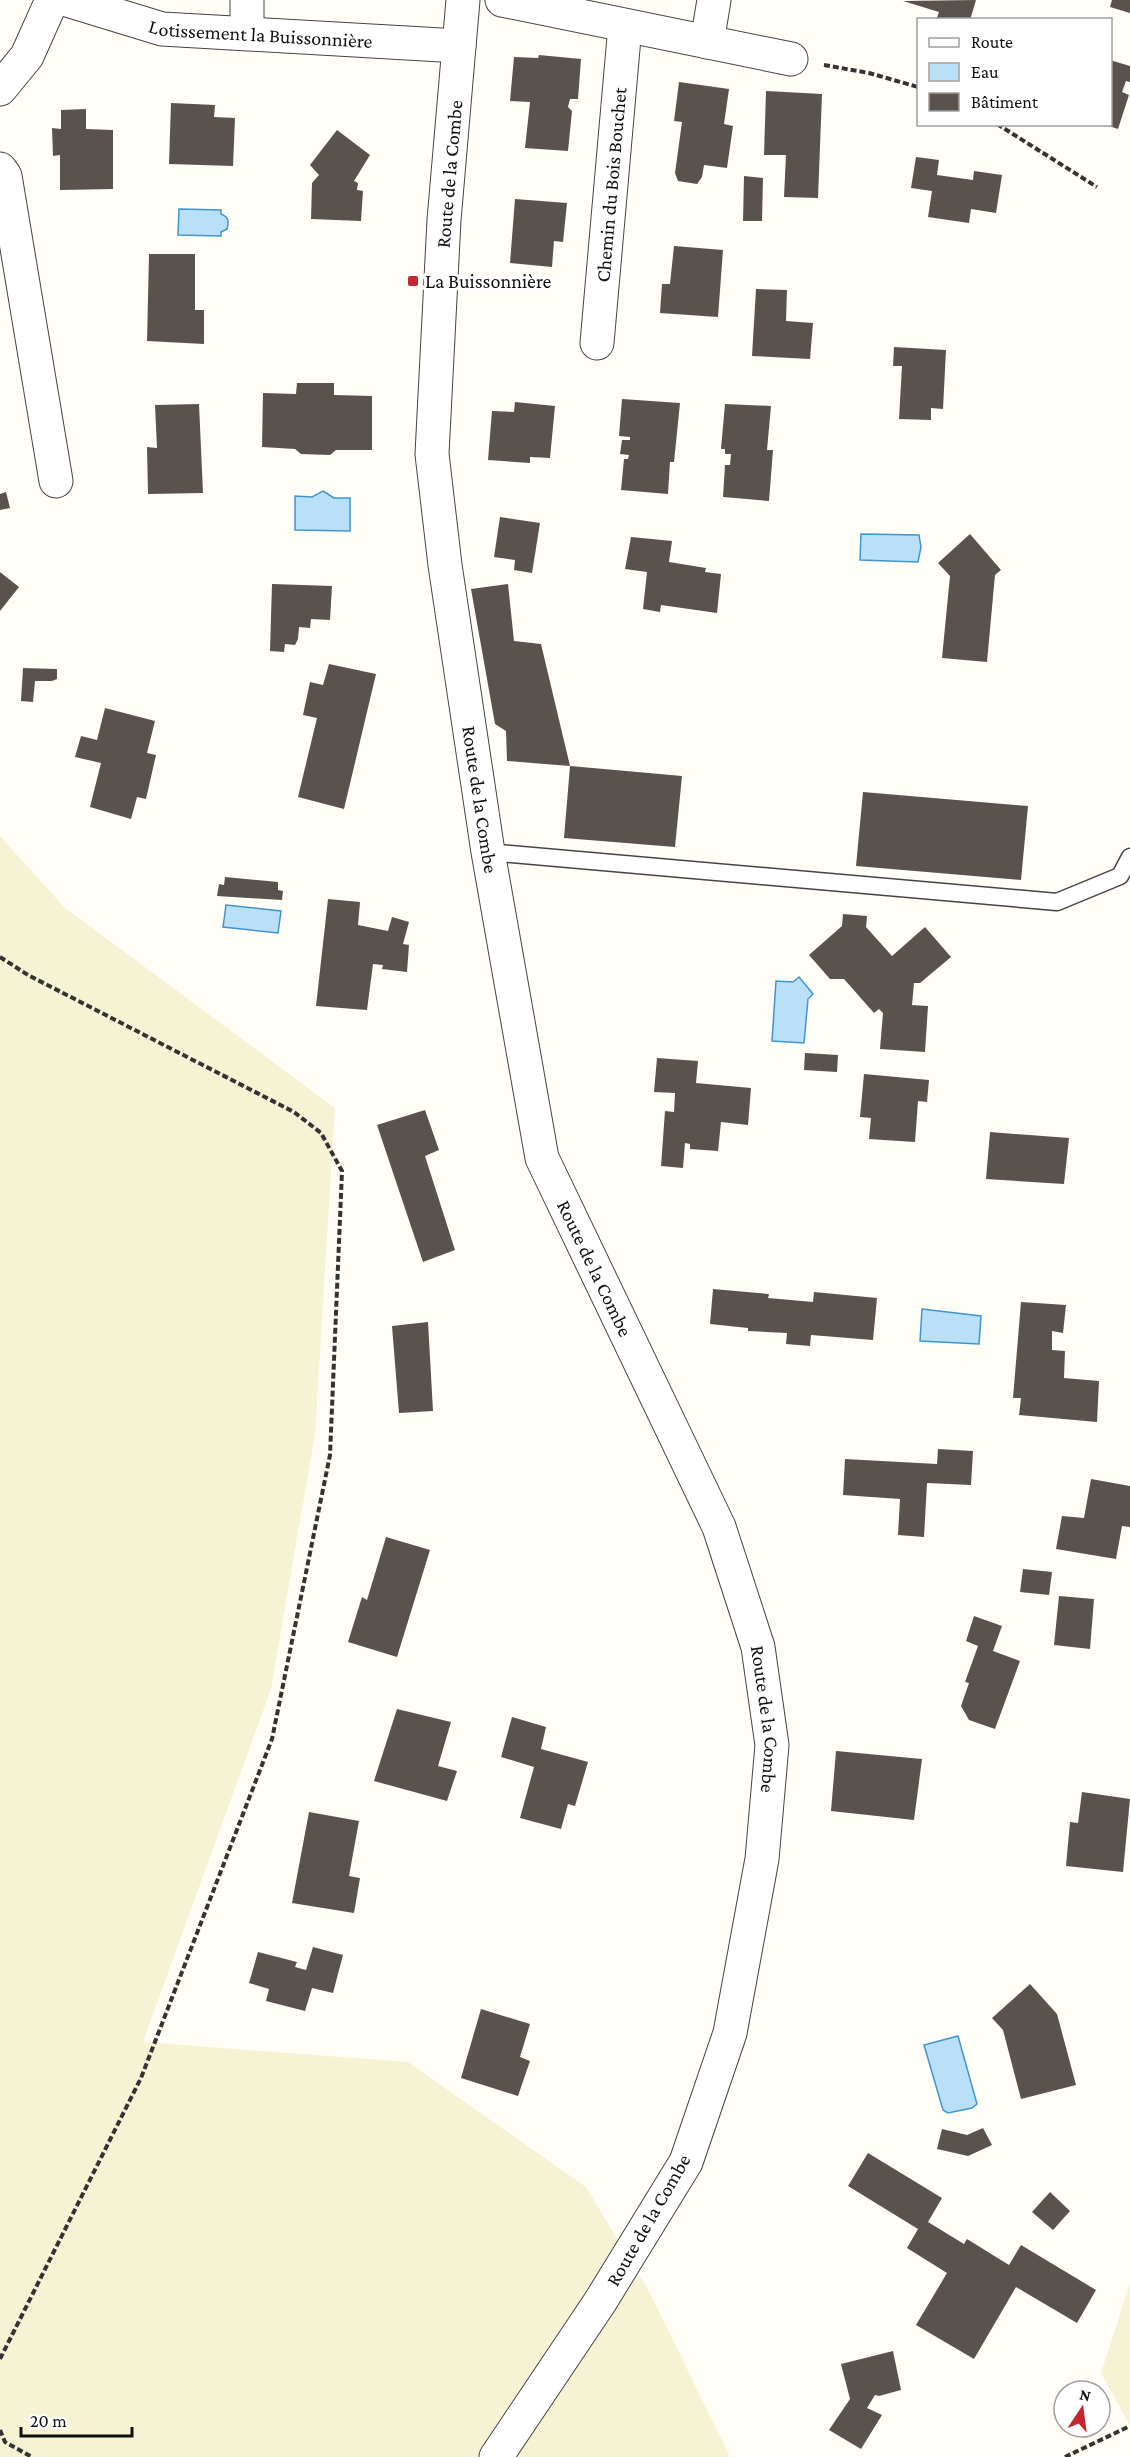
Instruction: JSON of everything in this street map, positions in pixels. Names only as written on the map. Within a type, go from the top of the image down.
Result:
[{"type":"street","points":[[0,89],[27,56],[52,0]]},
{"type":"street","name":"Lotissement la Buissonnière","points":[[67,0],[162,29],[459,46]]},
{"type":"street","points":[[247,0],[247,33]]},
{"type":"street","name":"Route de la Combe","points":[[462,0],[444,220],[432,454],[445,565],[488,852],[542,1158],[718,1527],[758,1647],[772,1745],[762,1859],[730,2034],[686,2162],[600,2302],[496,2457]]},
{"type":"street","points":[[502,0],[791,59]]},
{"type":"street","points":[[707,42],[714,0]]},
{"type":"street","name":"Chemin du Bois Bouchet","points":[[597,342],[625,26]]},
{"type":"street","points":[[0,169],[5,176],[56,481]]},
{"type":"lane","points":[[488,852],[1057,902],[1120,876],[1130,857]]},
{"type":"path","points":[[791,59],[869,73],[917,87]]},
{"type":"path","points":[[1000,126],[1097,187]]},
{"type":"path","points":[[0,957],[39,980],[294,1112],[321,1133],[342,1171],[330,1455],[272,1739],[141,2078],[0,2359]]},
{"type":"path","points":[[1065,2457],[1130,2426]]},
{"type":"path","points":[[0,2430],[5,2442],[32,2457]]},
{"type":"shaded area","points":[[0,836],[64,907],[335,1108],[315,1434],[271,1689],[143,2042],[408,2062],[586,2187],[650,2293],[730,2457],[0,2457]]},
{"type":"shaded area","points":[[1130,2283],[1130,2426],[1112,2393],[1112,2379],[1104,2379],[1101,2373]]},
{"type":"water","points":[[179,209],[221,210],[221,214],[228,220],[227,229],[221,232],[221,236],[178,235]]},
{"type":"water","points":[[323,491],[334,498],[350,498],[350,531],[295,530],[295,496],[312,497]]},
{"type":"water","points":[[861,534],[919,535],[921,547],[918,562],[860,560]]},
{"type":"water","points":[[226,905],[281,911],[278,933],[223,927]]},
{"type":"water","points":[[799,977],[813,994],[808,999],[804,1043],[772,1041],[776,981],[793,982]]},
{"type":"water","points":[[922,1309],[981,1316],[979,1344],[920,1341]]},
{"type":"water","points":[[958,2036],[977,2104],[972,2108],[948,2113],[943,2110],[924,2045]]},
{"type":"building","points":[[976,0],[971,18],[937,18],[939,12],[903,1]]},
{"type":"building","points":[[1112,0],[1130,0],[1130,13],[1110,7]]},
{"type":"building","points":[[539,55],[581,59],[578,99],[570,99],[568,107],[572,111],[568,151],[525,148],[530,102],[510,101],[514,57],[538,58]]},
{"type":"building","points":[[1112,61],[1130,66],[1130,82],[1126,81],[1122,92],[1129,95],[1118,129],[1109,126],[1112,126]]},
{"type":"building","points":[[679,82],[729,89],[724,124],[733,126],[727,168],[704,165],[702,177],[697,184],[678,181],[675,173],[682,122],[674,121]]},
{"type":"building","points":[[766,91],[822,94],[818,198],[784,197],[786,155],[764,155]]},
{"type":"building","points":[[171,103],[215,105],[214,117],[235,118],[233,166],[169,164]]},
{"type":"building","points":[[86,109],[86,129],[113,130],[113,189],[60,190],[60,155],[53,156],[52,128],[61,129],[61,110]]},
{"type":"building","points":[[337,130],[370,155],[354,181],[358,183],[357,190],[363,191],[361,221],[311,219],[312,183],[319,175],[310,165]]},
{"type":"building","points":[[916,157],[939,160],[937,175],[973,180],[974,171],[1002,175],[996,213],[971,209],[969,223],[928,217],[932,191],[911,188]]},
{"type":"building","points":[[744,176],[763,178],[762,221],[743,221]]},
{"type":"building","points":[[515,199],[567,203],[563,242],[554,241],[552,267],[510,263]]},
{"type":"building","points":[[674,246],[723,250],[718,317],[660,313],[662,284],[670,284]]},
{"type":"building","points":[[149,254],[195,254],[195,310],[204,310],[204,344],[147,341]]},
{"type":"building","points":[[756,289],[787,290],[786,321],[813,323],[810,359],[752,356]]},
{"type":"building","points":[[894,347],[946,350],[943,409],[931,408],[931,420],[899,419],[902,366],[893,366]]},
{"type":"building","points":[[297,383],[334,383],[334,395],[372,396],[372,450],[336,450],[330,455],[301,454],[295,449],[262,447],[263,393],[296,394]]},
{"type":"building","points":[[622,399],[680,403],[674,462],[670,462],[668,494],[621,490],[624,459],[628,459],[629,455],[620,454],[622,440],[630,440],[630,437],[619,436]]},
{"type":"building","points":[[515,402],[555,406],[550,458],[530,457],[530,463],[488,460],[492,411],[514,412]]},
{"type":"building","points":[[199,404],[203,493],[148,494],[147,447],[157,448],[155,405]]},
{"type":"building","points":[[725,404],[771,406],[767,450],[773,450],[769,501],[723,497],[725,465],[730,465],[731,454],[725,454],[725,449],[721,449]]},
{"type":"building","points":[[6,492],[10,508],[0,510],[0,494]]},
{"type":"building","points":[[500,517],[540,523],[532,573],[514,570],[515,560],[494,557]]},
{"type":"building","points":[[970,534],[1001,570],[995,575],[987,662],[942,658],[950,576],[938,563]]},
{"type":"building","points":[[631,537],[672,541],[669,562],[706,568],[705,572],[721,574],[717,613],[661,605],[660,612],[643,609],[647,572],[625,569]]},
{"type":"building","points":[[0,572],[19,587],[0,611]]},
{"type":"building","points":[[272,584],[332,586],[330,620],[311,619],[310,628],[299,627],[295,645],[285,644],[284,652],[270,651]]},
{"type":"building","points":[[508,584],[514,641],[541,644],[570,766],[507,761],[506,731],[495,724],[471,589]]},
{"type":"building","points":[[329,664],[376,674],[344,809],[298,797],[317,718],[303,715],[310,682],[323,685]]},
{"type":"building","points":[[23,668],[57,669],[57,679],[35,681],[33,702],[21,701]]},
{"type":"building","points":[[105,708],[155,721],[147,753],[156,755],[146,799],[137,797],[131,819],[90,807],[101,763],[75,757],[81,736],[97,740]]},
{"type":"building","points":[[570,766],[682,776],[675,847],[564,838]]},
{"type":"building","points":[[863,792],[1028,806],[1021,880],[856,866]]},
{"type":"building","points":[[225,877],[278,882],[278,890],[283,891],[282,900],[217,896],[219,884],[224,885]]},
{"type":"building","points":[[328,899],[360,902],[358,925],[388,931],[392,917],[409,922],[403,944],[409,945],[407,972],[382,969],[383,965],[373,964],[367,1010],[316,1006]]},
{"type":"building","points":[[843,914],[867,916],[866,927],[892,956],[925,927],[951,957],[920,983],[914,983],[912,1005],[928,1006],[925,1052],[880,1049],[883,1013],[879,1009],[874,1013],[844,979],[830,979],[809,955],[842,926]]},
{"type":"building","points":[[805,1053],[838,1055],[837,1072],[804,1070]]},
{"type":"building","points":[[657,1058],[698,1061],[696,1083],[751,1088],[748,1125],[721,1122],[718,1151],[690,1149],[690,1144],[685,1143],[683,1168],[661,1166],[665,1111],[674,1112],[675,1093],[654,1092]]},
{"type":"building","points":[[864,1074],[929,1080],[927,1102],[918,1101],[915,1142],[869,1139],[871,1118],[860,1117]]},
{"type":"building","points":[[425,1110],[439,1150],[425,1156],[455,1250],[423,1262],[377,1125]]},
{"type":"building","points":[[990,1132],[1069,1138],[1064,1184],[986,1179]]},
{"type":"building","points":[[713,1289],[769,1294],[768,1298],[813,1302],[814,1292],[877,1298],[873,1340],[811,1335],[810,1346],[786,1344],[787,1333],[748,1331],[748,1328],[710,1324]]},
{"type":"building","points":[[1021,1302],[1066,1305],[1063,1333],[1052,1331],[1052,1350],[1065,1351],[1064,1378],[1099,1381],[1097,1422],[1019,1415],[1021,1398],[1013,1398]]},
{"type":"building","points":[[428,1322],[433,1411],[399,1413],[392,1326]]},
{"type":"building","points":[[938,1449],[973,1451],[971,1485],[927,1483],[924,1537],[898,1535],[900,1499],[843,1495],[845,1459],[937,1464]]},
{"type":"building","points":[[1091,1479],[1130,1486],[1130,1527],[1122,1526],[1116,1559],[1056,1549],[1062,1516],[1084,1518]]},
{"type":"building","points":[[386,1537],[430,1550],[397,1657],[348,1642],[362,1597],[367,1600]]},
{"type":"building","points":[[1023,1569],[1052,1572],[1049,1595],[1020,1592]]},
{"type":"building","points":[[1059,1596],[1094,1599],[1090,1649],[1054,1645]]},
{"type":"building","points":[[974,1616],[1002,1626],[993,1651],[1020,1661],[995,1729],[969,1720],[961,1706],[969,1683],[965,1682],[978,1646],[966,1641]]},
{"type":"building","points":[[397,1709],[451,1722],[438,1766],[457,1771],[447,1801],[374,1781]]},
{"type":"building","points":[[512,1717],[546,1727],[541,1749],[588,1762],[575,1806],[568,1804],[561,1829],[520,1818],[534,1767],[501,1757]]},
{"type":"building","points":[[836,1751],[922,1759],[914,1820],[831,1811]]},
{"type":"building","points":[[1082,1792],[1130,1799],[1123,1872],[1066,1866],[1070,1822],[1078,1823]]},
{"type":"building","points":[[309,1812],[359,1821],[349,1876],[360,1878],[354,1913],[292,1903]]},
{"type":"building","points":[[313,1947],[343,1955],[333,1993],[312,1988],[305,2011],[266,2001],[269,1989],[249,1983],[258,1952],[297,1962],[295,1967],[306,1970]]},
{"type":"building","points":[[1030,1984],[1057,2014],[1076,2085],[1021,2099],[1003,2030],[992,2018]]},
{"type":"building","points":[[481,2009],[530,2024],[520,2057],[530,2061],[518,2096],[461,2078]]},
{"type":"building","points":[[983,2128],[992,2145],[968,2156],[937,2149],[942,2129],[967,2135]]},
{"type":"building","points":[[868,2153],[942,2198],[928,2222],[964,2244],[967,2239],[1009,2265],[1021,2245],[1096,2290],[1077,2323],[1016,2287],[974,2359],[916,2325],[947,2273],[907,2248],[918,2229],[848,2186]]},
{"type":"building","points":[[1050,2192],[1070,2211],[1053,2230],[1032,2212]]},
{"type":"building","points":[[893,2351],[901,2390],[875,2395],[867,2408],[882,2415],[861,2449],[829,2430],[850,2399],[841,2364]]},
{"type":"place","name":"La Buissonnière","points":[[413,281]]}]
